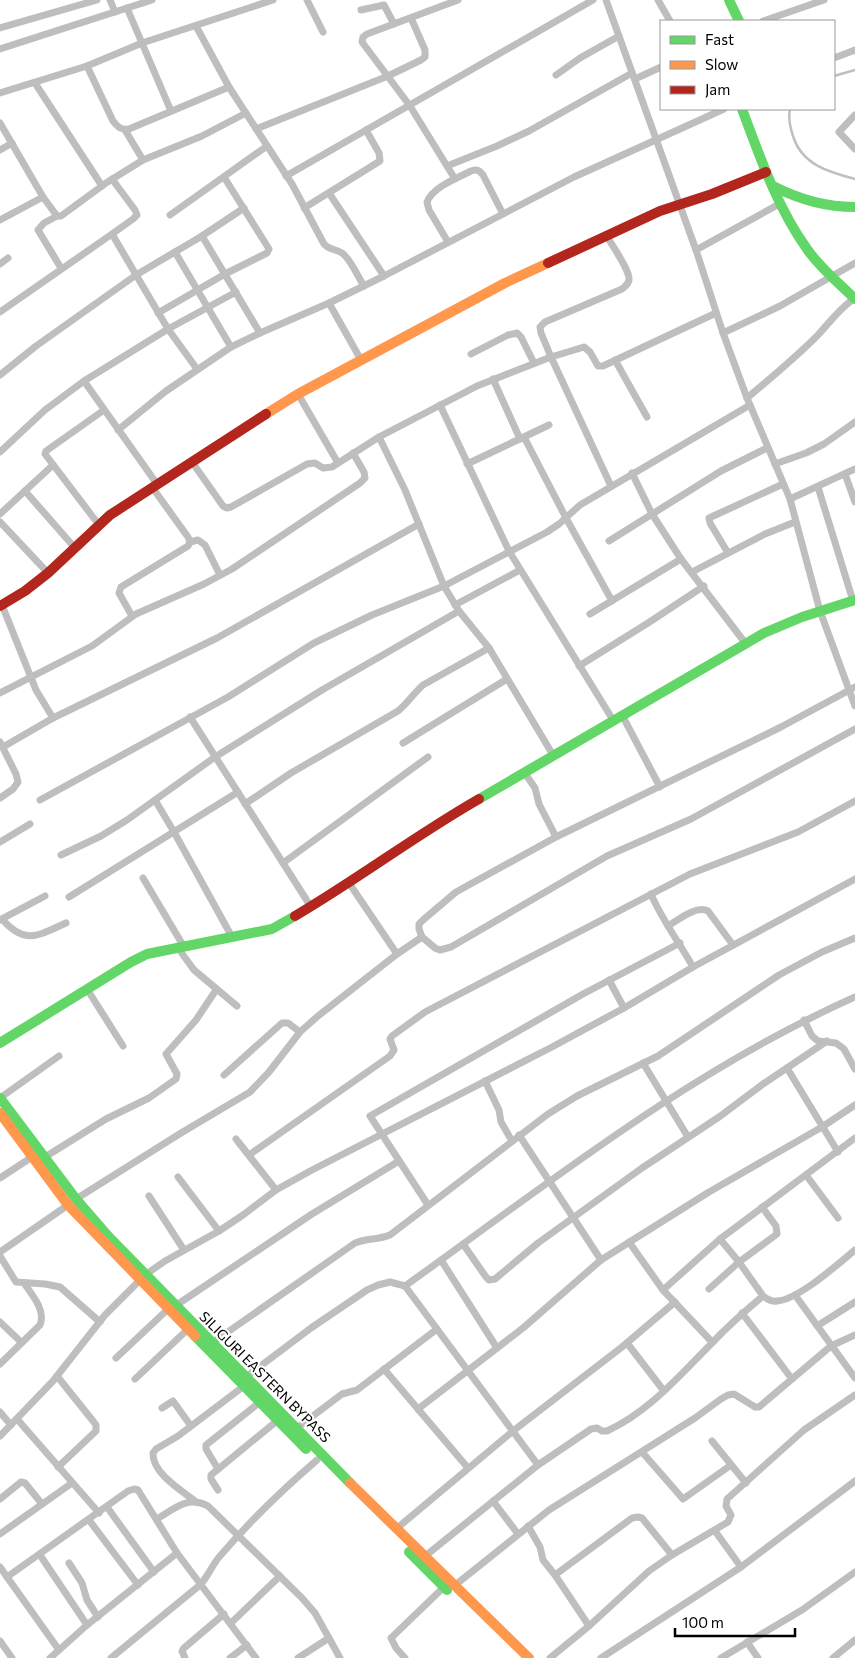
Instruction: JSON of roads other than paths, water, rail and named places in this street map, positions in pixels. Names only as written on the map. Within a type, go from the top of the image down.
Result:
[{"type":"street","points":[[0,28],[97,0]]},
{"type":"street","points":[[110,0],[115,12]]},
{"type":"street","points":[[0,49],[152,0]]},
{"type":"street","points":[[0,92],[87,66],[142,43],[273,0]]},
{"type":"street","points":[[307,0],[324,32]]},
{"type":"street","points":[[455,179],[410,106],[364,45],[363,37],[458,0]]},
{"type":"street","points":[[286,176],[593,0]]},
{"type":"street","points":[[606,0],[748,401],[790,499],[794,522],[820,611],[852,688],[855,706]]},
{"type":"street","points":[[658,0],[669,20]]},
{"type":"street","points":[[729,0],[739,20]]},
{"type":"street","points":[[766,20],[824,0]]},
{"type":"street","points":[[361,10],[384,5],[394,24]]},
{"type":"street","points":[[127,8],[171,111]]},
{"type":"street","points":[[256,129],[388,76],[425,57],[425,50],[411,18]]},
{"type":"street","points":[[196,26],[230,87],[286,176],[324,244],[345,256],[364,286]]},
{"type":"street","points":[[556,75],[580,58],[619,36]]},
{"type":"street","points":[[835,58],[855,50]]},
{"type":"street","points":[[87,66],[113,121],[118,128],[125,130],[230,87]]},
{"type":"street","points":[[447,166],[529,132],[633,76],[660,67]]},
{"type":"street","points":[[34,83],[102,186]]},
{"type":"street","points":[[118,430],[166,391],[231,347],[329,303],[574,177],[719,110]]},
{"type":"street","points":[[40,800],[228,697],[314,643],[372,615],[444,586],[548,532],[580,505],[748,401],[817,336],[843,306],[855,298],[830,277],[806,248],[772,186],[742,110]]},
{"type":"street","points":[[61,268],[38,230],[44,223],[64,214],[112,179],[143,160],[202,136],[246,113]]},
{"type":"street","points":[[855,115],[839,132],[855,149]]},
{"type":"street","points":[[0,123],[43,197],[57,216]]},
{"type":"street","points":[[125,130],[143,160]]},
{"type":"street","points":[[304,208],[380,161],[379,153],[366,130]]},
{"type":"street","points":[[0,150],[12,143]]},
{"type":"street","points":[[170,215],[267,146]]},
{"type":"street","points":[[448,242],[429,210],[427,202],[432,194],[455,179],[471,171],[480,171],[503,214]]},
{"type":"street","points":[[52,718],[30,677],[1,605],[25,591],[48,573],[110,515],[298,394],[505,284],[678,204],[712,194],[766,172]]},
{"type":"street","points":[[158,313],[225,274],[266,253],[269,249],[224,177]]},
{"type":"street","points":[[0,312],[133,219],[137,214],[135,210],[112,179]]},
{"type":"street","points":[[772,186],[812,204],[829,207],[855,207]]},
{"type":"street","points":[[329,193],[384,276]]},
{"type":"street","points":[[0,220],[43,197]]},
{"type":"street","points":[[696,250],[781,203]]},
{"type":"street","points":[[0,375],[36,346],[136,275],[202,236],[244,208]]},
{"type":"street","points":[[112,234],[168,329],[197,369]]},
{"type":"street","points":[[202,236],[260,333]]},
{"type":"street","points":[[607,236],[627,272],[628,285],[545,322],[540,327],[551,357],[611,486]]},
{"type":"street","points":[[174,252],[231,347]]},
{"type":"street","points":[[0,264],[8,258]]},
{"type":"street","points":[[723,333],[780,306],[855,263]]},
{"type":"street","points":[[0,452],[45,410],[84,381],[168,329],[236,292]]},
{"type":"street","points":[[329,303],[361,360]]},
{"type":"street","points":[[192,462],[226,508],[307,464],[315,463],[323,468],[327,468],[338,463],[379,437],[493,379],[551,357],[584,347],[590,352],[598,366],[604,366],[716,313]]},
{"type":"street","points":[[471,354],[508,335],[517,333],[521,337],[534,363]]},
{"type":"street","points":[[615,360],[647,417]]},
{"type":"street","points":[[493,379],[522,438],[612,601]]},
{"type":"street","points":[[84,381],[155,485],[190,542]]},
{"type":"street","points":[[298,394],[338,463]]},
{"type":"street","points":[[440,405],[509,551],[613,720]]},
{"type":"street","points":[[99,525],[45,456],[46,451],[104,410]]},
{"type":"street","points":[[774,464],[806,453],[824,444],[855,422]]},
{"type":"street","points":[[467,464],[549,425]]},
{"type":"street","points":[[379,437],[406,490],[444,586],[457,608],[489,648],[553,755]]},
{"type":"street","points":[[609,541],[737,462],[767,448]]},
{"type":"street","points":[[0,692],[92,646],[132,616],[220,575],[360,483],[364,478],[364,472],[353,453]]},
{"type":"street","points":[[0,514],[53,465]]},
{"type":"street","points":[[790,499],[855,469]]},
{"type":"street","points":[[632,473],[652,514],[681,559],[704,586],[746,644]]},
{"type":"street","points":[[845,474],[855,502]]},
{"type":"street","points":[[728,553],[710,524],[709,518],[784,484]]},
{"type":"street","points":[[0,1043],[131,962],[148,954],[272,929],[349,883],[437,823],[764,633],[802,617],[854,600],[818,487]]},
{"type":"street","points":[[25,491],[75,548]]},
{"type":"street","points":[[0,522],[48,573]]},
{"type":"street","points":[[692,572],[765,534],[794,522]]},
{"type":"street","points":[[0,798],[13,789],[18,782],[1,744],[217,638],[420,524]]},
{"type":"street","points":[[132,616],[119,593],[121,587],[188,546],[190,542],[198,540],[204,544],[220,575]]},
{"type":"street","points":[[590,614],[681,559]]},
{"type":"street","points":[[61,855],[101,836],[215,757],[520,570]]},
{"type":"street","points":[[579,666],[648,624],[704,586]]},
{"type":"street","points":[[245,804],[291,773],[398,711],[410,702],[415,692],[423,685],[489,648]]},
{"type":"street","points":[[403,743],[507,679]]},
{"type":"street","points":[[852,688],[781,728],[556,837],[487,874],[456,892],[423,920],[419,929],[422,937],[440,950],[451,947],[607,856],[691,820],[855,729]]},
{"type":"street","points":[[622,715],[660,787]]},
{"type":"street","points":[[190,717],[311,907]]},
{"type":"street","points":[[283,864],[428,757]]},
{"type":"street","points":[[524,772],[535,788],[538,804],[556,837]]},
{"type":"street","points":[[69,897],[238,792]]},
{"type":"street","points":[[155,800],[232,938]]},
{"type":"street","points":[[249,1155],[390,1056],[394,1050],[390,1039],[392,1036],[425,1012],[690,874],[798,832],[855,801]]},
{"type":"street","points":[[0,842],[30,824]]},
{"type":"street","points":[[143,878],[194,970],[237,1006]]},
{"type":"street","points":[[0,1436],[57,1376],[100,1322],[142,1278],[184,1250],[219,1231],[244,1215],[276,1190],[312,1170],[624,1008],[732,945],[855,878]]},
{"type":"street","points":[[349,883],[397,954]]},
{"type":"street","points":[[651,894],[693,967]]},
{"type":"street","points":[[45,896],[1,920],[10,929],[20,935],[29,937],[66,923]]},
{"type":"street","points":[[668,926],[697,910],[704,909],[708,911],[732,945]]},
{"type":"street","points":[[0,1252],[72,1202],[250,1092],[269,1072],[300,1032],[397,954],[422,937]]},
{"type":"street","points":[[212,1343],[355,1243],[364,1239],[381,1239],[390,1235],[512,1140],[577,1096],[643,1063],[683,1040],[779,974],[855,938]]},
{"type":"street","points":[[428,1205],[370,1116],[609,980],[680,943]]},
{"type":"street","points":[[609,980],[624,1008]]},
{"type":"street","points":[[87,989],[123,1046]]},
{"type":"street","points":[[45,1157],[106,1119],[149,1098],[176,1079],[177,1074],[166,1054],[196,1020],[216,990]]},
{"type":"street","points":[[405,1286],[666,1101],[732,1060],[804,1020],[855,997]]},
{"type":"street","points":[[804,1020],[812,1036],[818,1041],[836,1043],[844,1049],[854,1065]]},
{"type":"street","points":[[224,1075],[282,1023],[288,1023],[300,1032]]},
{"type":"street","points":[[463,1244],[486,1277],[490,1280],[495,1278],[538,1243],[573,1218],[827,1041]]},
{"type":"street","points":[[0,1098],[59,1056]]},
{"type":"street","points":[[643,1063],[688,1137]]},
{"type":"street","points":[[787,1068],[838,1152]]},
{"type":"street","points":[[485,1081],[499,1110],[501,1122],[512,1140]]},
{"type":"street","name":"SILIGURI EASTERN BYPASS","points":[[0,1098],[45,1157],[72,1202]]},
{"type":"street","points":[[418,1409],[523,1328],[601,1260],[709,1192],[822,1127],[855,1105]]},
{"type":"street","name":"SILIGURI EASTERN BYPASS","points":[[0,1113],[32,1157],[72,1202],[171,1308],[212,1343],[260,1402],[317,1460],[449,1586],[529,1658]]},
{"type":"street","points":[[519,1135],[601,1260]]},
{"type":"street","points":[[663,1290],[720,1239],[855,1138]]},
{"type":"street","points":[[236,1139],[276,1190]]},
{"type":"street","points":[[0,1178],[32,1157]]},
{"type":"street","points":[[116,1358],[171,1308],[312,1214],[399,1161]]},
{"type":"street","points":[[806,1175],[838,1218]]},
{"type":"street","points":[[178,1177],[219,1231]]},
{"type":"street","points":[[148,1196],[184,1250]]},
{"type":"street","points":[[709,1289],[739,1262],[777,1234],[776,1226],[762,1207]]},
{"type":"street","points":[[720,1239],[763,1296],[775,1302],[795,1295],[822,1277],[855,1250]]},
{"type":"street","points":[[629,1242],[663,1290],[712,1342]]},
{"type":"street","points":[[0,1256],[16,1282],[45,1284],[60,1288],[100,1322]]},
{"type":"street","points":[[441,1260],[497,1348]]},
{"type":"street","points":[[340,1658],[314,1613],[280,1576],[208,1506],[196,1501],[161,1473],[152,1460],[156,1449],[191,1426],[310,1328],[366,1290],[378,1284],[390,1282],[405,1286],[538,1465]]},
{"type":"street","points":[[0,1364],[40,1325],[42,1314],[24,1283]]},
{"type":"street","points":[[795,1295],[855,1378]]},
{"type":"street","points":[[424,1557],[538,1465],[591,1429],[597,1428],[607,1431],[632,1418],[664,1391],[742,1313],[763,1296]]},
{"type":"street","points":[[396,1530],[513,1431],[626,1343],[675,1302]]},
{"type":"street","points":[[817,1326],[855,1302]]},
{"type":"street","name":"SILIGURI EASTERN BYPASS","points":[[171,1308],[187,1330],[297,1428],[520,1658]]},
{"type":"street","points":[[742,1313],[792,1379]]},
{"type":"street","points":[[0,1322],[21,1342]]},
{"type":"street","points":[[297,1428],[342,1394],[357,1390],[437,1329]]},
{"type":"street","points":[[136,1379],[187,1330]]},
{"type":"street","points":[[405,1658],[392,1643],[391,1638],[449,1586],[549,1510],[695,1418],[728,1395],[734,1394],[755,1407],[759,1407],[831,1346],[855,1335]]},
{"type":"street","points":[[626,1343],[664,1391]]},
{"type":"street","points":[[384,1369],[468,1468]]},
{"type":"street","points":[[57,1376],[93,1421],[96,1431],[58,1467]]},
{"type":"street","points":[[550,1658],[589,1626],[649,1571],[730,1520],[731,1515],[726,1506],[727,1498],[804,1430],[852,1397],[855,1406]]},
{"type":"street","points":[[162,1408],[173,1401],[191,1426]]},
{"type":"street","points":[[218,1469],[206,1449],[206,1445],[260,1402]]},
{"type":"street","points":[[0,1412],[11,1425]]},
{"type":"street","points":[[17,1420],[99,1513]]},
{"type":"street","points":[[218,1490],[211,1479],[211,1475],[278,1420]]},
{"type":"street","points":[[712,1442],[746,1483]]},
{"type":"street","points":[[642,1452],[683,1499],[731,1465]]},
{"type":"street","points":[[110,1658],[200,1585],[208,1576],[218,1558],[257,1514],[282,1489],[317,1460]]},
{"type":"street","points":[[601,1658],[741,1567],[855,1481]]},
{"type":"street","points":[[0,1499],[22,1482],[42,1504]]},
{"type":"street","points":[[0,1534],[72,1483]]},
{"type":"street","points":[[8,1577],[128,1491],[138,1490],[200,1585],[256,1658]]},
{"type":"street","points":[[157,1519],[186,1503],[196,1501]]},
{"type":"street","points":[[493,1501],[518,1534]]},
{"type":"street","points":[[106,1507],[154,1572]]},
{"type":"street","points":[[555,1575],[632,1518],[642,1518],[672,1555]]},
{"type":"street","points":[[89,1520],[138,1585]]},
{"type":"street","points":[[528,1526],[540,1547],[543,1560],[589,1626]]},
{"type":"street","points":[[715,1531],[741,1567]]},
{"type":"street","points":[[50,1658],[177,1552]]},
{"type":"street","points":[[40,1555],[88,1625]]},
{"type":"street","points":[[69,1563],[82,1583],[87,1600],[98,1617]]},
{"type":"street","points":[[0,1567],[59,1650]]},
{"type":"street","points":[[721,1658],[802,1610],[855,1572]]},
{"type":"street","points":[[231,1624],[280,1576]]},
{"type":"street","points":[[185,1658],[182,1651],[184,1648],[224,1614]]},
{"type":"street","points":[[298,1658],[329,1638]]},
{"type":"street","points":[[833,1658],[855,1640]]},
{"type":"street","points":[[0,1641],[12,1658]]},
{"type":"street","points":[[747,1642],[758,1658]]},
{"type":"street","points":[[230,1658],[247,1645]]},
{"type":"waterway","points":[[835,76],[855,70]]},
{"type":"waterway","points":[[790,110],[789,119],[792,133],[797,146],[803,154],[810,161],[826,170],[855,179]]}]
